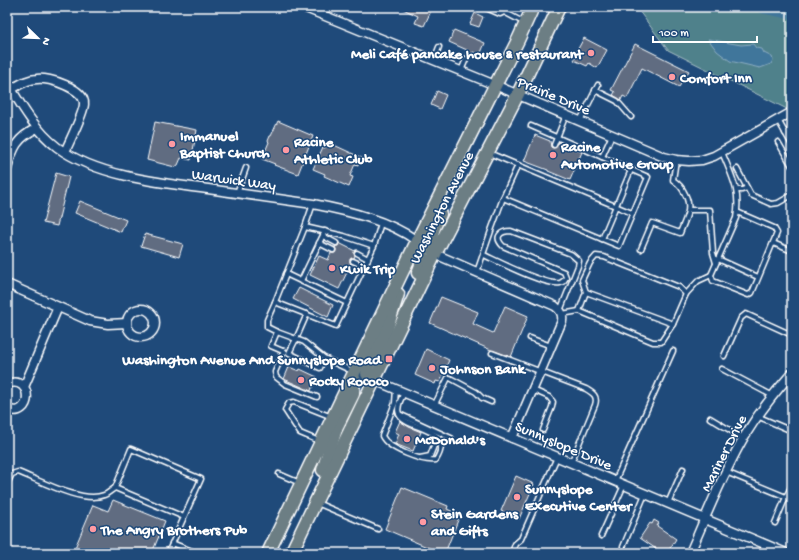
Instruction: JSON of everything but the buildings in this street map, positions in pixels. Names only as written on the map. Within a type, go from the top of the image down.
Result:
[{"type":"main road","name":"Washington Avenue","points":[[268,553],[417,241],[533,7]]},
{"type":"main road","name":"Washington Avenue","points":[[291,553],[314,502],[400,325],[518,94],[560,7]]},
{"type":"main road","points":[[435,254],[432,248],[431,237],[433,228],[452,189],[455,165]]},
{"type":"main road","points":[[400,325],[400,309],[423,262],[421,247],[417,241]]},
{"type":"main road","points":[[373,380],[367,374],[367,371],[390,321],[397,298],[401,274]]},
{"type":"main road","points":[[314,502],[333,436],[353,394],[354,372]]},
{"type":"street","name":"Prairie Drive","points":[[303,7],[461,72],[495,84],[664,157],[676,160],[702,160],[722,152],[792,112]]},
{"type":"street","points":[[12,90],[29,80],[42,78],[54,81],[82,94],[84,104],[83,108],[65,152]]},
{"type":"street","name":"Warwick Way","points":[[7,82],[37,128],[47,139],[65,152],[91,165],[140,179],[313,204],[346,211],[408,234],[417,241]]},
{"type":"street","points":[[7,169],[11,153],[18,142],[25,135],[37,128]]},
{"type":"street","points":[[435,254],[554,306],[561,312],[562,321],[512,438]]},
{"type":"street","points":[[7,284],[90,321],[108,324],[126,323]]},
{"type":"street","points":[[24,387],[58,307]]},
{"type":"street","name":"Sunnyslope Drive","points":[[354,372],[786,553]]},
{"type":"street","name":"Mariner Drive","points":[[690,553],[726,472],[743,438],[757,416],[792,373]]},
{"type":"street","points":[[7,384],[16,383],[24,387],[28,395],[26,404],[19,410],[15,411],[7,409]]},
{"type":"lane","points":[[484,7],[500,14],[504,12],[526,23]]},
{"type":"lane","points":[[496,12],[499,7]]},
{"type":"lane","points":[[434,61],[439,47]]},
{"type":"lane","points":[[461,72],[466,59]]},
{"type":"lane","points":[[580,121],[598,85]]},
{"type":"lane","points":[[595,90],[617,102],[632,117]]},
{"type":"lane","points":[[554,145],[566,115]]},
{"type":"lane","points":[[778,120],[792,145]]},
{"type":"lane","points":[[503,198],[619,246],[648,177],[580,149],[531,126]]},
{"type":"lane","points":[[785,133],[792,130]]},
{"type":"lane","points":[[540,137],[542,131]]},
{"type":"lane","points":[[602,157],[612,135]]},
{"type":"lane","points":[[778,142],[792,166]]},
{"type":"lane","points":[[488,152],[632,213]]},
{"type":"lane","points":[[722,152],[737,190],[737,212],[736,218],[711,275],[713,281],[748,294],[752,293],[777,233],[774,228],[737,212]]},
{"type":"lane","points":[[641,249],[652,223],[680,233],[689,210],[689,202],[680,185],[673,180],[676,160]]},
{"type":"lane","points":[[477,272],[503,198],[518,165]]},
{"type":"lane","points":[[237,193],[246,168]]},
{"type":"lane","points":[[737,169],[751,195],[771,204],[778,203],[792,195]]},
{"type":"lane","points":[[602,239],[631,170]]},
{"type":"lane","points":[[737,190],[747,188]]},
{"type":"lane","points":[[313,204],[306,227],[267,320],[267,327],[304,342],[324,358],[354,372]]},
{"type":"lane","points":[[689,210],[710,210],[713,253],[717,261],[758,277]]},
{"type":"lane","points":[[275,302],[336,326],[374,246],[381,223]]},
{"type":"lane","points":[[306,227],[344,236],[374,246]]},
{"type":"lane","points":[[301,281],[325,231]]},
{"type":"lane","points":[[484,255],[542,280],[561,283],[566,277],[564,272],[503,246],[499,242],[499,235],[504,231],[511,231],[571,254],[578,261],[578,266],[561,312],[578,311],[653,342],[661,342],[673,324],[686,294],[698,281],[711,275]]},
{"type":"lane","points":[[323,236],[336,243]]},
{"type":"lane","points":[[773,243],[792,251]]},
{"type":"lane","points":[[319,244],[333,250]]},
{"type":"lane","points":[[357,253],[368,258]]},
{"type":"lane","points":[[578,311],[586,292],[582,280],[590,263],[596,256],[604,257],[679,287],[686,294]]},
{"type":"lane","points":[[353,260],[364,266]]},
{"type":"lane","points":[[286,274],[347,303]]},
{"type":"lane","points":[[586,292],[673,324]]},
{"type":"lane","points":[[289,353],[307,314]]},
{"type":"lane","points":[[724,356],[741,318],[746,314],[792,335]]},
{"type":"lane","points":[[277,332],[272,346],[320,368],[324,358]]},
{"type":"lane","points":[[530,338],[551,346]]},
{"type":"lane","points":[[284,351],[275,372],[276,377],[285,384],[317,397]]},
{"type":"lane","points":[[615,482],[673,351]]},
{"type":"lane","points":[[492,353],[586,389],[594,394],[597,400],[571,463]]},
{"type":"lane","points":[[722,369],[773,396]]},
{"type":"lane","points":[[434,406],[448,378],[476,392],[482,398],[491,402]]},
{"type":"lane","points":[[396,389],[395,403],[382,436],[393,448],[427,461],[436,460],[441,449],[438,437],[430,431],[404,420],[399,414],[398,405],[404,393]]},
{"type":"lane","points":[[532,390],[549,397],[553,402],[543,430]]},
{"type":"lane","points":[[321,442],[300,433],[285,410],[290,403],[294,402],[332,417]]},
{"type":"lane","points":[[399,414],[451,438]]},
{"type":"lane","points":[[757,416],[792,431]]},
{"type":"lane","points":[[710,418],[743,438]]},
{"type":"lane","points":[[420,458],[430,456],[438,437]]},
{"type":"lane","points":[[7,484],[12,474],[18,472],[74,495],[94,497],[104,495],[115,488],[131,449],[201,478],[168,553]]},
{"type":"lane","points":[[512,553],[515,544],[521,538],[557,457]]},
{"type":"lane","points":[[668,504],[683,469]]},
{"type":"lane","points":[[726,472],[786,497]]},
{"type":"lane","points":[[279,474],[301,483]]},
{"type":"lane","points":[[600,536],[624,485]]},
{"type":"lane","points":[[775,523],[792,485]]},
{"type":"lane","points":[[115,488],[184,517]]},
{"type":"lane","points":[[623,546],[646,494]]},
{"type":"lane","points":[[314,502],[378,529]]},
{"type":"lane","points":[[172,543],[197,553]]},
{"type":"green space","points":[[636,7],[792,7],[792,106],[787,109],[668,50]]},
{"type":"water","points":[[708,39],[741,45],[753,44],[756,48],[762,49],[764,53],[772,57],[773,60],[771,64],[760,68],[730,61],[717,51]]},
{"type":"waterway","points":[[763,7],[792,13]]},
{"type":"place","name":"Meli Café pancake house & restaurant","points":[[591,53]]},
{"type":"place","name":"Comfort Inn","points":[[672,77]]},
{"type":"place","name":"Immanuel Baptist Church","points":[[172,144]]},
{"type":"place","name":"Racine Athletic Club","points":[[286,150]]},
{"type":"place","name":"Racine Automotive Group","points":[[553,155]]},
{"type":"place","name":"Kwik Trip","points":[[332,268]]},
{"type":"place","name":"Washington Avenue And Sunnyslope Road","points":[[389,359]]},
{"type":"place","name":"Johnson Bank","points":[[432,368]]},
{"type":"place","name":"Rocky Rococo","points":[[301,380]]},
{"type":"place","name":"McDonald's","points":[[407,439]]},
{"type":"place","name":"Sunnyslope Executive Center","points":[[517,497]]},
{"type":"place","name":"Stein Gardens and Gifts","points":[[423,522]]},
{"type":"place","name":"The Angry Brothers Pub","points":[[93,529]]}]
